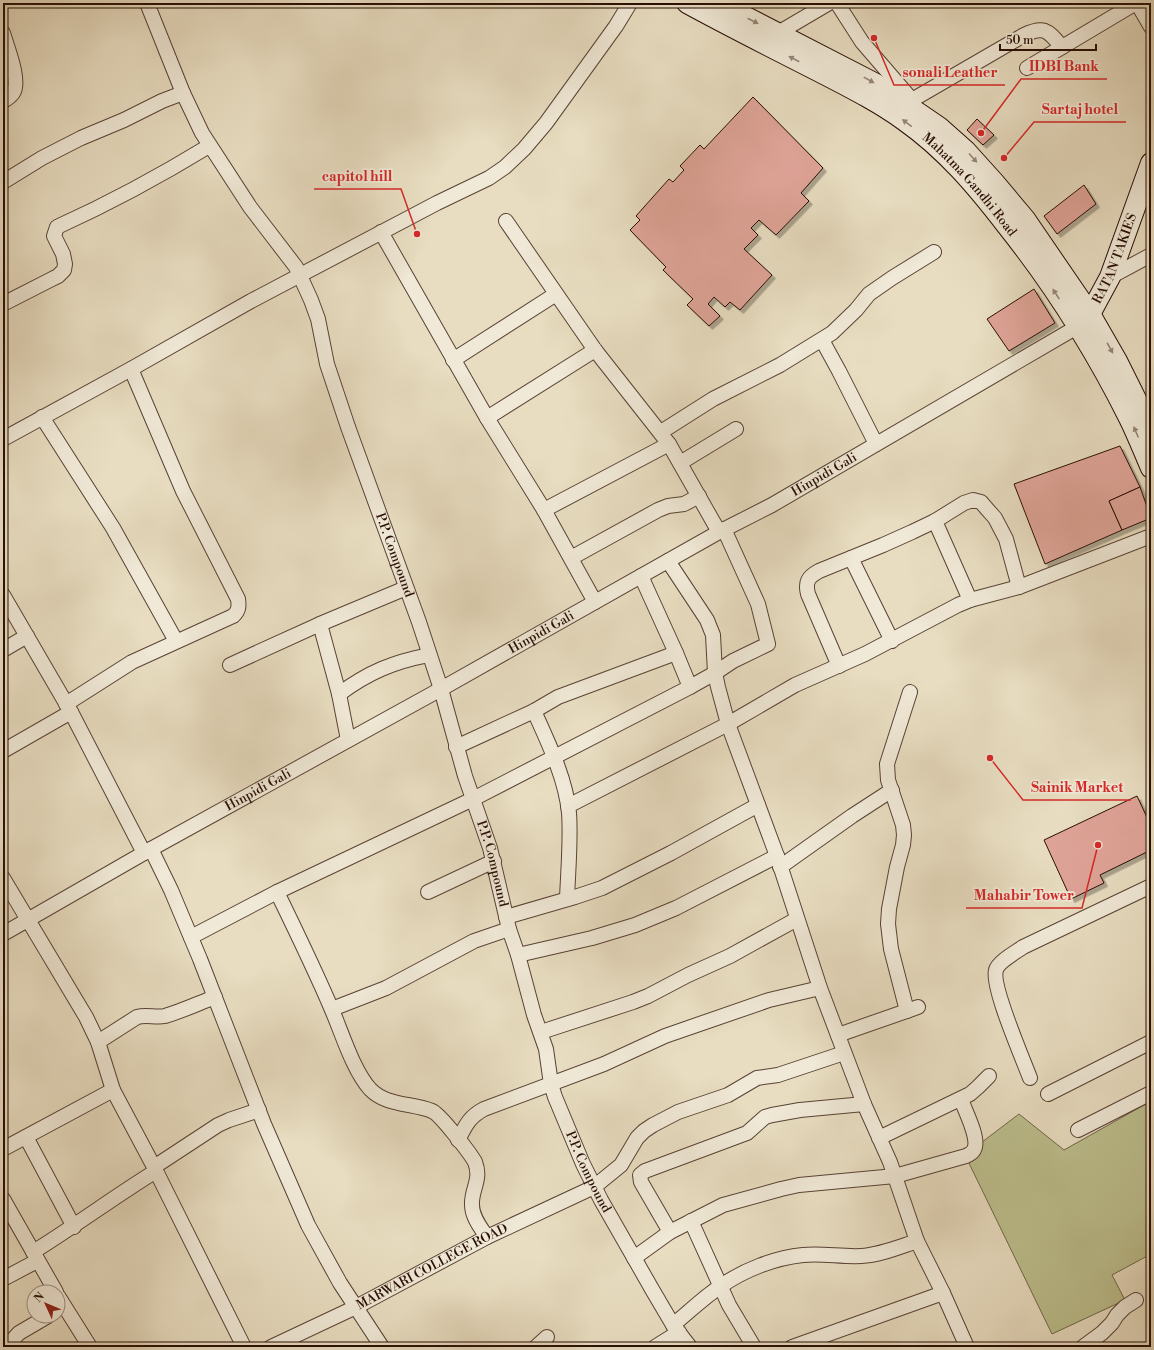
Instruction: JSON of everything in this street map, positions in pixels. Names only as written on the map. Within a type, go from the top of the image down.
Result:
[{"type":"main road","name":"Mahatma Gandhi Road","points":[[687,3],[874,102],[905,121],[930,141],[958,167],[987,200],[1043,273],[1117,361],[1151,429]]},
{"type":"main road","name":"Mahatma Gandhi Road","points":[[719,3],[859,74],[913,104],[966,151],[1025,219],[1084,320],[1151,468]]},
{"type":"main road","name":"RATAN TAKIES","points":[[1084,320],[1110,277],[1151,162]]},
{"type":"street","name":"P.P. Compound","points":[[147,3],[183,93],[209,146],[250,207],[296,267],[318,319],[327,364],[350,434],[430,655],[456,747],[494,862],[507,923],[518,955],[534,1015],[546,1049],[551,1084],[571,1136],[594,1187],[634,1258],[676,1328],[690,1347]]},
{"type":"street","points":[[3,439],[131,369],[227,314],[381,232],[489,178],[505,167],[524,149],[546,123],[601,48],[630,3]]},
{"type":"street","points":[[778,34],[828,3]]},
{"type":"street","points":[[837,3],[862,42],[913,104],[1024,35],[1035,30],[1044,30],[1052,35],[1062,47]]},
{"type":"street","points":[[1027,68],[1136,3],[1151,27]]},
{"type":"street","points":[[3,33],[15,75],[16,84],[14,93],[3,101]]},
{"type":"street","points":[[3,182],[42,158],[81,138],[183,93]]},
{"type":"street","points":[[3,304],[58,276],[64,270],[65,264],[63,254],[54,236],[57,227],[115,200],[209,146]]},
{"type":"street","points":[[190,937],[276,892],[473,799],[690,687],[733,661],[768,644],[758,604],[722,530],[699,496],[665,438],[595,350],[506,221]]},
{"type":"street","points":[[381,232],[486,418],[544,510],[595,602]]},
{"type":"street","points":[[544,510],[665,438],[713,399],[780,365],[822,340],[843,323],[869,294],[934,252]]},
{"type":"street","points":[[1110,277],[1151,255]]},
{"type":"street","points":[[453,360],[556,294]]},
{"type":"street","name":"Hinpidi Gali","points":[[3,934],[147,851],[441,690],[722,530],[772,505],[1084,320]]},
{"type":"street","points":[[822,340],[840,370],[876,444]]},
{"type":"street","points":[[486,418],[595,350]]},
{"type":"street","points":[[3,751],[69,708],[132,662],[233,616],[238,612],[238,599],[183,491],[131,369]]},
{"type":"street","points":[[42,417],[112,528],[176,641]]},
{"type":"street","points":[[680,463],[736,429]]},
{"type":"street","points":[[571,558],[658,510],[668,506],[684,504],[699,496]]},
{"type":"street","points":[[840,666],[808,594],[806,585],[812,574],[883,545],[935,521],[964,503],[973,500],[980,502],[995,518],[1006,539],[1019,587]]},
{"type":"street","points":[[935,521],[970,600]]},
{"type":"street","points":[[568,806],[728,724],[795,685],[840,666],[892,641],[970,600],[1019,587],[1151,536]]},
{"type":"street","points":[[851,558],[892,641]]},
{"type":"street","points":[[668,561],[707,620],[711,629],[713,635],[715,673],[728,724],[779,862],[820,988],[864,1104],[895,1176],[917,1241],[943,1293],[967,1347]]},
{"type":"street","points":[[641,576],[676,652],[690,687]]},
{"type":"street","points":[[230,665],[320,624],[406,588]]},
{"type":"street","points":[[3,595],[69,708],[147,851],[171,890],[190,937],[203,964],[259,1110],[308,1225],[340,1283],[382,1347]]},
{"type":"street","points":[[320,624],[348,740]]},
{"type":"street","points":[[3,650],[27,636]]},
{"type":"street","points":[[456,747],[534,711],[558,697],[676,652]]},
{"type":"street","points":[[338,694],[363,678],[387,666],[430,655]]},
{"type":"street","points":[[838,1035],[913,1009],[891,949],[888,924],[889,909],[904,835],[903,825],[887,776],[886,764],[910,692]]},
{"type":"street","points":[[534,711],[562,780],[568,806],[567,899]]},
{"type":"street","points":[[518,955],[607,934],[641,923],[676,908],[779,862],[892,790]]},
{"type":"street","points":[[332,1009],[386,988],[507,923],[615,882],[758,806]]},
{"type":"street","points":[[428,892],[494,862]]},
{"type":"street","points":[[3,878],[86,1017],[98,1042],[113,1090],[155,1169],[244,1347]]},
{"type":"street","points":[[1030,1078],[998,991],[995,977],[996,969],[1007,958],[1024,947],[1151,886]]},
{"type":"street","points":[[276,892],[300,938],[353,1060],[369,1087],[377,1095],[388,1100],[433,1112],[441,1117],[472,1156],[478,1170],[471,1205],[476,1220],[488,1237]]},
{"type":"street","points":[[541,1032],[648,996],[688,975],[730,956],[797,919]]},
{"type":"street","points":[[458,1140],[470,1118],[475,1113],[489,1107],[604,1064],[664,1036],[776,998],[820,988]]},
{"type":"street","points":[[98,1042],[143,1015],[157,1017],[166,1015],[215,997]]},
{"type":"street","points":[[1048,1094],[1151,1042]]},
{"type":"street","name":"MARWARI COLLEGE ROAD","points":[[271,1347],[356,1307],[488,1237],[594,1187],[621,1165],[637,1138],[653,1125],[678,1112],[728,1095],[757,1078],[778,1075],[844,1053]]},
{"type":"street","points":[[879,1138],[961,1099],[978,1087],[989,1076]]},
{"type":"street","points":[[3,1149],[113,1090]]},
{"type":"street","points":[[1078,1130],[1151,1093]]},
{"type":"street","points":[[634,1258],[670,1232],[723,1205],[772,1190],[895,1176],[966,1156],[972,1153],[975,1147],[975,1139],[961,1099]]},
{"type":"street","points":[[670,1232],[641,1182],[640,1175],[645,1171],[747,1133],[765,1117],[800,1110],[864,1104]]},
{"type":"street","points":[[3,1279],[124,1191],[218,1126],[242,1115],[259,1110]]},
{"type":"street","points":[[26,1137],[74,1227]]},
{"type":"street","points":[[3,1199],[51,1284]]},
{"type":"street","points":[[691,1221],[720,1286],[739,1323],[754,1347]]},
{"type":"street","points":[[655,1347],[720,1286],[755,1267],[778,1259],[802,1255],[871,1255],[917,1241]]},
{"type":"street","points":[[792,1347],[943,1293]]},
{"type":"street","points":[[1083,1347],[1102,1333],[1125,1307],[1136,1300]]},
{"type":"street","points":[[66,1313],[90,1347]]},
{"type":"street","points":[[6,1347],[19,1333],[34,1324]]},
{"type":"street","points":[[536,1347],[547,1337]]},
{"type":"green space","points":[[1151,1101],[1151,1254],[1112,1275],[1125,1300],[1052,1334],[965,1155],[1019,1114],[1064,1150]]},
{"type":"building","points":[[753,97],[823,168],[801,193],[809,201],[776,235],[759,220],[751,228],[758,235],[744,249],[772,275],[740,310],[730,302],[725,307],[714,297],[708,304],[720,316],[709,326],[687,305],[693,299],[663,270],[666,267],[630,230],[640,220],[636,216],[669,179],[673,182],[684,170],[680,166],[700,145],[704,149]]},
{"type":"building","points":[[977,119],[994,135],[983,145],[967,130]]},
{"type":"building","points":[[1084,185],[1096,204],[1057,234],[1044,216]]},
{"type":"building","points":[[1034,289],[1055,323],[1009,351],[987,319]]},
{"type":"building","points":[[1120,446],[1140,487],[1109,501],[1122,530],[1045,564],[1014,484]]},
{"type":"building","points":[[1140,487],[1151,518],[1122,530],[1109,501]]},
{"type":"building","points":[[1137,796],[1151,826],[1151,850],[1100,875],[1104,883],[1071,899],[1044,840]]},
{"type":"place","name":"sonali Leather","points":[[874,38]]},
{"type":"place","name":"IDBI Bank","points":[[981,133]]},
{"type":"place","name":"Sartaj hotel","points":[[1004,158]]},
{"type":"place","name":"capitol hill","points":[[417,234]]},
{"type":"place","name":"Sainik Market","points":[[990,758]]},
{"type":"place","name":"Mahabir Tower","points":[[1098,845]]}]
